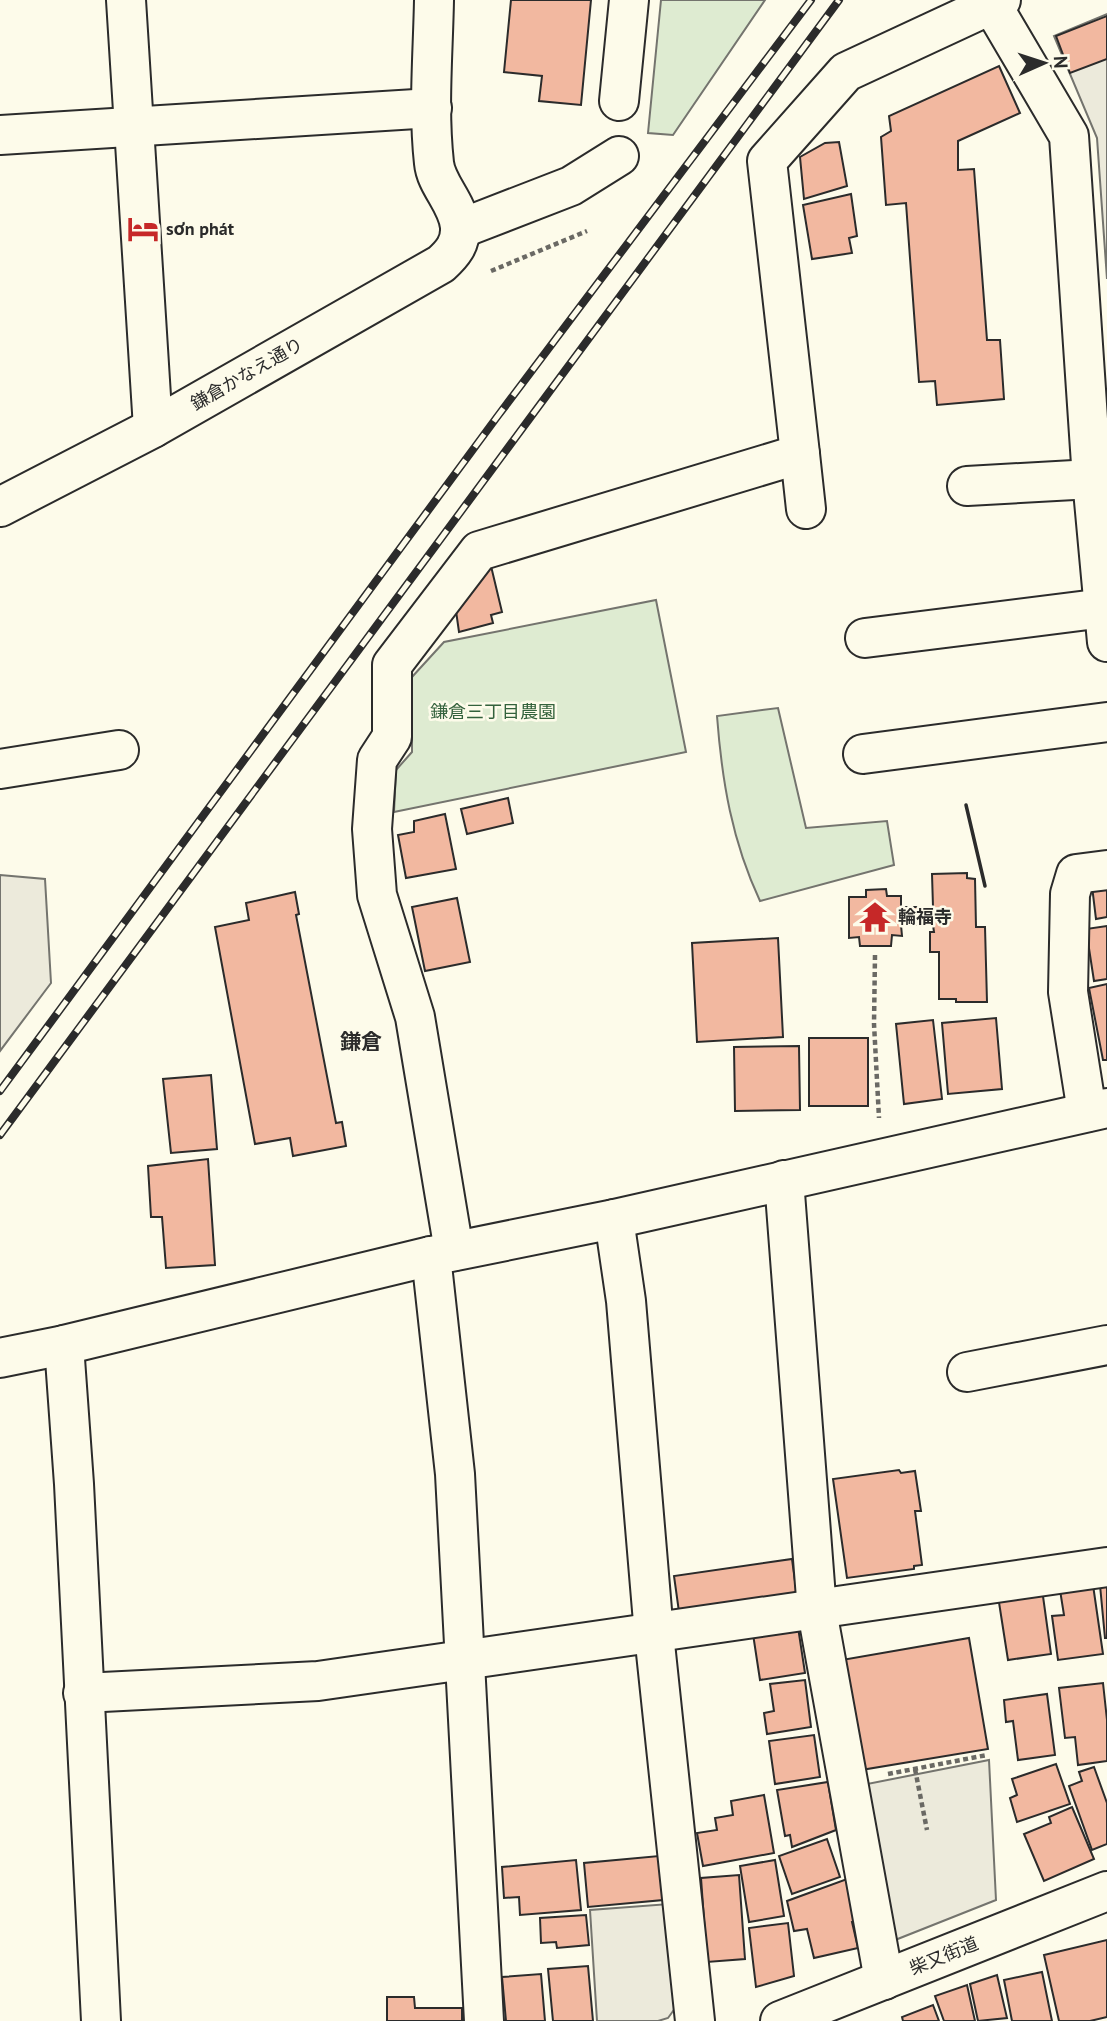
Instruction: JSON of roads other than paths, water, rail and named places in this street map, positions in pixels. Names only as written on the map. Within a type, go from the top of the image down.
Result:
[{"type":"street","points":[[126,0],[153,428]]},
{"type":"street","points":[[434,0],[434,166],[459,222],[571,186],[619,156]]},
{"type":"street","points":[[620,101],[629,0]]},
{"type":"street","points":[[806,509],[766,161],[846,72],[994,1],[1069,136],[1094,332],[1092,479],[1106,625],[865,638]]},
{"type":"street","points":[[0,135],[432,108]]},
{"type":"street","name":"鎌倉かなえ通り","points":[[0,507],[153,428],[441,264],[452,254],[458,242],[459,222]]},
{"type":"street","points":[[484,2021],[443,1254],[415,1017],[377,895],[372,829],[377,760],[392,737],[392,665],[479,551],[800,454]]},
{"type":"street","points":[[967,486],[1092,479]]},
{"type":"street","points":[[863,754],[1107,722]]},
{"type":"street","points":[[0,769],[119,750]]},
{"type":"street","points":[[0,1358],[443,1254],[614,1219],[1097,1110],[1068,992],[1070,894],[1076,874],[1107,870]]},
{"type":"street","points":[[784,1180],[817,1611],[884,1980]]},
{"type":"street","points":[[614,1219],[626,1301],[654,1634],[695,2021]]},
{"type":"street","points":[[64,1345],[74,1484],[101,2021]]},
{"type":"street","points":[[967,1372],[1107,1345]]},
{"type":"street","points":[[83,1693],[318,1682],[1107,1567]]},
{"type":"street","name":"柴又街道","points":[[780,2021],[1107,1891]]},
{"type":"railway","points":[[0,1091],[497,417],[811,0]]},
{"type":"railway","points":[[0,1135],[839,0]]},
{"type":"place","name":"sơn phát","points":[[143,229]]},
{"type":"place","name":"輪福寺","points":[[875,917]]},
{"type":"district","name":"鎌倉","points":[[361,1042]]},
{"type":"park label","name":"鎌倉三丁目農園","points":[[493,712]]}]
